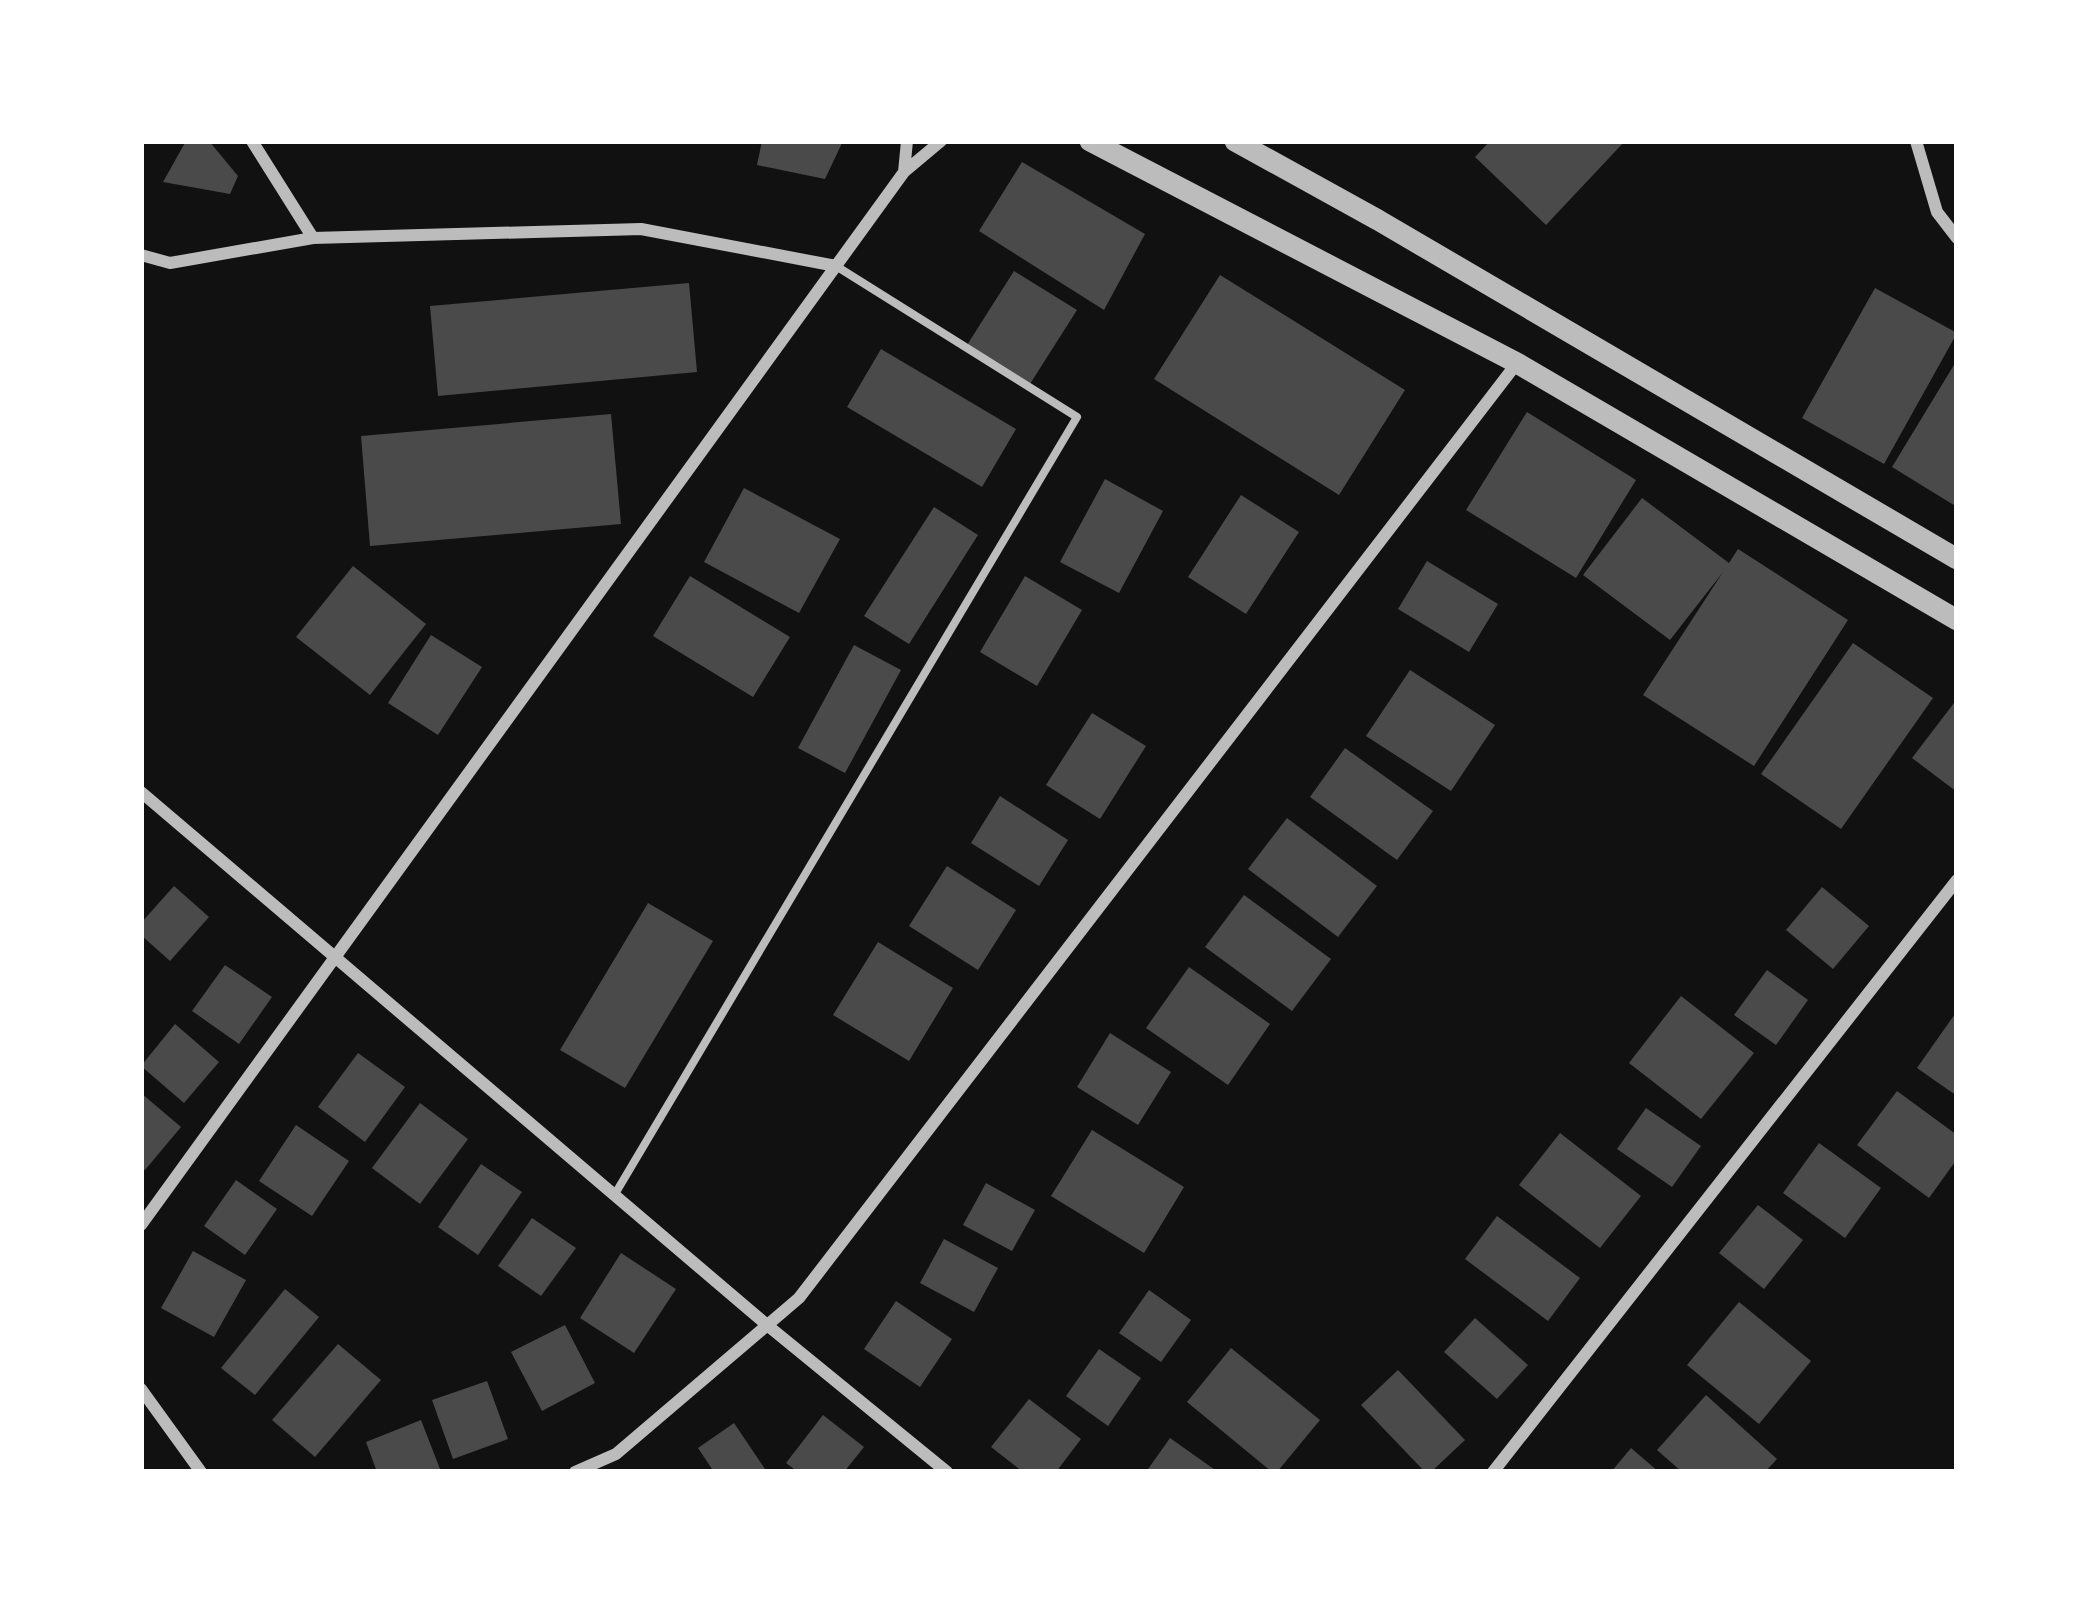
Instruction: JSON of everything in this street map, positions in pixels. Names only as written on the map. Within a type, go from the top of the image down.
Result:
[{"type":"street","points":[[252,141],[313,238]]},
{"type":"street","points":[[904,172],[907,141]]},
{"type":"street","points":[[141,1225],[904,172],[941,141]]},
{"type":"street","points":[[1090,141],[1517,363],[1957,620]]},
{"type":"street","points":[[1235,141],[1957,559]]},
{"type":"street","points":[[1916,141],[1937,212],[1957,238]]},
{"type":"street","points":[[141,255],[170,262],[313,238],[640,229],[836,266]]},
{"type":"street","points":[[575,1472],[616,1454],[800,1298],[1517,363]]},
{"type":"street","points":[[141,792],[767,1325],[947,1472]]},
{"type":"street","points":[[1493,1472],[1957,880]]},
{"type":"street","points":[[141,1389],[201,1472]]},
{"type":"lane","points":[[615,1195],[1077,416],[836,266]]},
{"type":"building","points":[[186,141],[209,141],[238,176],[230,194],[163,182]]},
{"type":"building","points":[[762,141],[843,141],[825,179],[757,165]]},
{"type":"building","points":[[1490,141],[1625,141],[1546,225],[1475,157]]},
{"type":"building","points":[[1022,162],[1145,234],[1104,310],[979,231]]},
{"type":"building","points":[[1014,271],[1077,310],[1030,384],[967,345]]},
{"type":"building","points":[[1220,275],[1405,390],[1339,495],[1154,379]]},
{"type":"building","points":[[689,283],[697,372],[438,396],[430,306]]},
{"type":"building","points":[[1875,288],[1957,333],[1884,464],[1802,418]]},
{"type":"building","points":[[881,349],[1016,429],[982,487],[847,407]]},
{"type":"building","points":[[1957,360],[1957,507],[1892,467]]},
{"type":"building","points":[[1527,412],[1636,480],[1576,578],[1466,510]]},
{"type":"building","points":[[611,414],[621,524],[370,546],[361,436]]},
{"type":"building","points":[[1105,479],[1163,511],[1119,593],[1060,562]]},
{"type":"building","points":[[744,488],[840,539],[799,613],[704,562]]},
{"type":"building","points":[[1241,495],[1299,532],[1246,614],[1188,577]]},
{"type":"building","points":[[1642,498],[1729,563],[1738,549],[1848,620],[1754,766],[1643,695],[1723,572],[1670,640],[1583,575]]},
{"type":"building","points":[[934,507],[978,535],[909,644],[864,616]]},
{"type":"building","points":[[1427,561],[1498,604],[1469,652],[1398,609]]},
{"type":"building","points":[[353,566],[426,624],[370,695],[296,637]]},
{"type":"building","points":[[690,576],[790,637],[753,697],[653,636]]},
{"type":"building","points":[[1025,576],[1082,610],[1037,686],[980,652]]},
{"type":"building","points":[[431,635],[482,667],[438,735],[388,703]]},
{"type":"building","points":[[1853,643],[1933,698],[1841,829],[1761,774]]},
{"type":"building","points":[[854,645],[901,670],[845,773],[798,748]]},
{"type":"building","points":[[1410,670],[1495,725],[1451,791],[1366,736]]},
{"type":"building","points":[[1957,699],[1957,792],[1912,758]]},
{"type":"building","points":[[1092,713],[1146,746],[1100,819],[1046,785]]},
{"type":"building","points":[[1345,748],[1433,811],[1397,860],[1310,797]]},
{"type":"building","points":[[1000,796],[1068,840],[1039,886],[971,843]]},
{"type":"building","points":[[1287,818],[1377,886],[1338,937],[1248,869]]},
{"type":"building","points":[[947,866],[1016,910],[978,970],[909,926]]},
{"type":"building","points":[[174,886],[209,917],[170,961],[141,935],[141,923]]},
{"type":"building","points":[[1822,887],[1869,926],[1833,969],[1786,930]]},
{"type":"building","points":[[1244,895],[1331,959],[1292,1011],[1205,947]]},
{"type":"building","points":[[648,903],[713,941],[625,1088],[560,1050]]},
{"type":"building","points":[[878,942],[953,988],[909,1061],[833,1015]]},
{"type":"building","points":[[225,965],[272,997],[239,1044],[192,1011]]},
{"type":"building","points":[[1189,967],[1270,1024],[1228,1085],[1146,1028]]},
{"type":"building","points":[[1767,970],[1808,1000],[1776,1045],[1734,1015]]},
{"type":"building","points":[[1681,996],[1754,1053],[1701,1119],[1629,1063]]},
{"type":"building","points":[[1957,1011],[1957,1096],[1917,1068]]},
{"type":"building","points":[[175,1024],[219,1062],[184,1103],[141,1066]]},
{"type":"building","points":[[1110,1033],[1171,1072],[1138,1125],[1077,1087]]},
{"type":"building","points":[[358,1053],[405,1087],[365,1142],[318,1107]]},
{"type":"building","points":[[1897,1091],[1957,1135],[1957,1159],[1929,1198],[1857,1145]]},
{"type":"building","points":[[141,1093],[181,1127],[145,1170],[141,1167]]},
{"type":"building","points":[[420,1103],[468,1139],[420,1204],[372,1168]]},
{"type":"building","points":[[1646,1108],[1701,1146],[1672,1187],[1617,1149]]},
{"type":"building","points":[[296,1125],[349,1161],[312,1216],[259,1181]]},
{"type":"building","points":[[1092,1130],[1184,1187],[1144,1253],[1051,1196]]},
{"type":"building","points":[[1560,1133],[1641,1196],[1600,1248],[1519,1185]]},
{"type":"building","points":[[1819,1143],[1881,1188],[1845,1238],[1783,1193]]},
{"type":"building","points":[[481,1164],[522,1192],[478,1255],[438,1227]]},
{"type":"building","points":[[236,1180],[277,1209],[245,1255],[204,1226]]},
{"type":"building","points":[[986,1183],[1035,1210],[1012,1251],[963,1225]]},
{"type":"building","points":[[1758,1205],[1803,1240],[1764,1289],[1719,1253]]},
{"type":"building","points":[[1497,1216],[1580,1278],[1548,1321],[1465,1259]]},
{"type":"building","points":[[532,1218],[576,1248],[541,1296],[498,1266]]},
{"type":"building","points":[[944,1239],[998,1268],[974,1312],[920,1283]]},
{"type":"building","points":[[193,1251],[246,1280],[214,1337],[161,1308]]},
{"type":"building","points":[[621,1253],[676,1289],[634,1353],[580,1318]]},
{"type":"building","points":[[285,1289],[319,1317],[255,1395],[221,1368]]},
{"type":"building","points":[[1149,1290],[1191,1320],[1161,1362],[1119,1333]]},
{"type":"building","points":[[896,1301],[952,1339],[920,1387],[864,1349]]},
{"type":"building","points":[[1739,1302],[1811,1361],[1759,1424],[1687,1365]]},
{"type":"building","points":[[1475,1318],[1528,1365],[1497,1399],[1444,1352]]},
{"type":"building","points":[[565,1325],[595,1383],[542,1411],[511,1352]]},
{"type":"building","points":[[338,1344],[381,1380],[315,1457],[272,1420]]},
{"type":"building","points":[[1231,1348],[1320,1420],[1277,1472],[1187,1402]]},
{"type":"building","points":[[1099,1349],[1141,1378],[1108,1426],[1066,1396]]},
{"type":"building","points":[[1398,1370],[1465,1440],[1431,1472],[1425,1472],[1361,1405]]},
{"type":"building","points":[[487,1381],[508,1439],[453,1459],[432,1400]]},
{"type":"building","points":[[1706,1395],[1777,1459],[1765,1472],[1682,1472],[1657,1450]]},
{"type":"building","points":[[1029,1399],[1081,1439],[1056,1472],[1023,1472],[991,1447]]},
{"type":"building","points":[[823,1415],[864,1447],[844,1472],[798,1472],[786,1463]]},
{"type":"building","points":[[421,1420],[440,1469],[377,1472],[366,1442]]},
{"type":"building","points":[[734,1423],[767,1472],[714,1472],[698,1448]]},
{"type":"building","points":[[1170,1438],[1218,1472],[1146,1472]]},
{"type":"building","points":[[1631,1448],[1659,1472],[1611,1472]]}]
